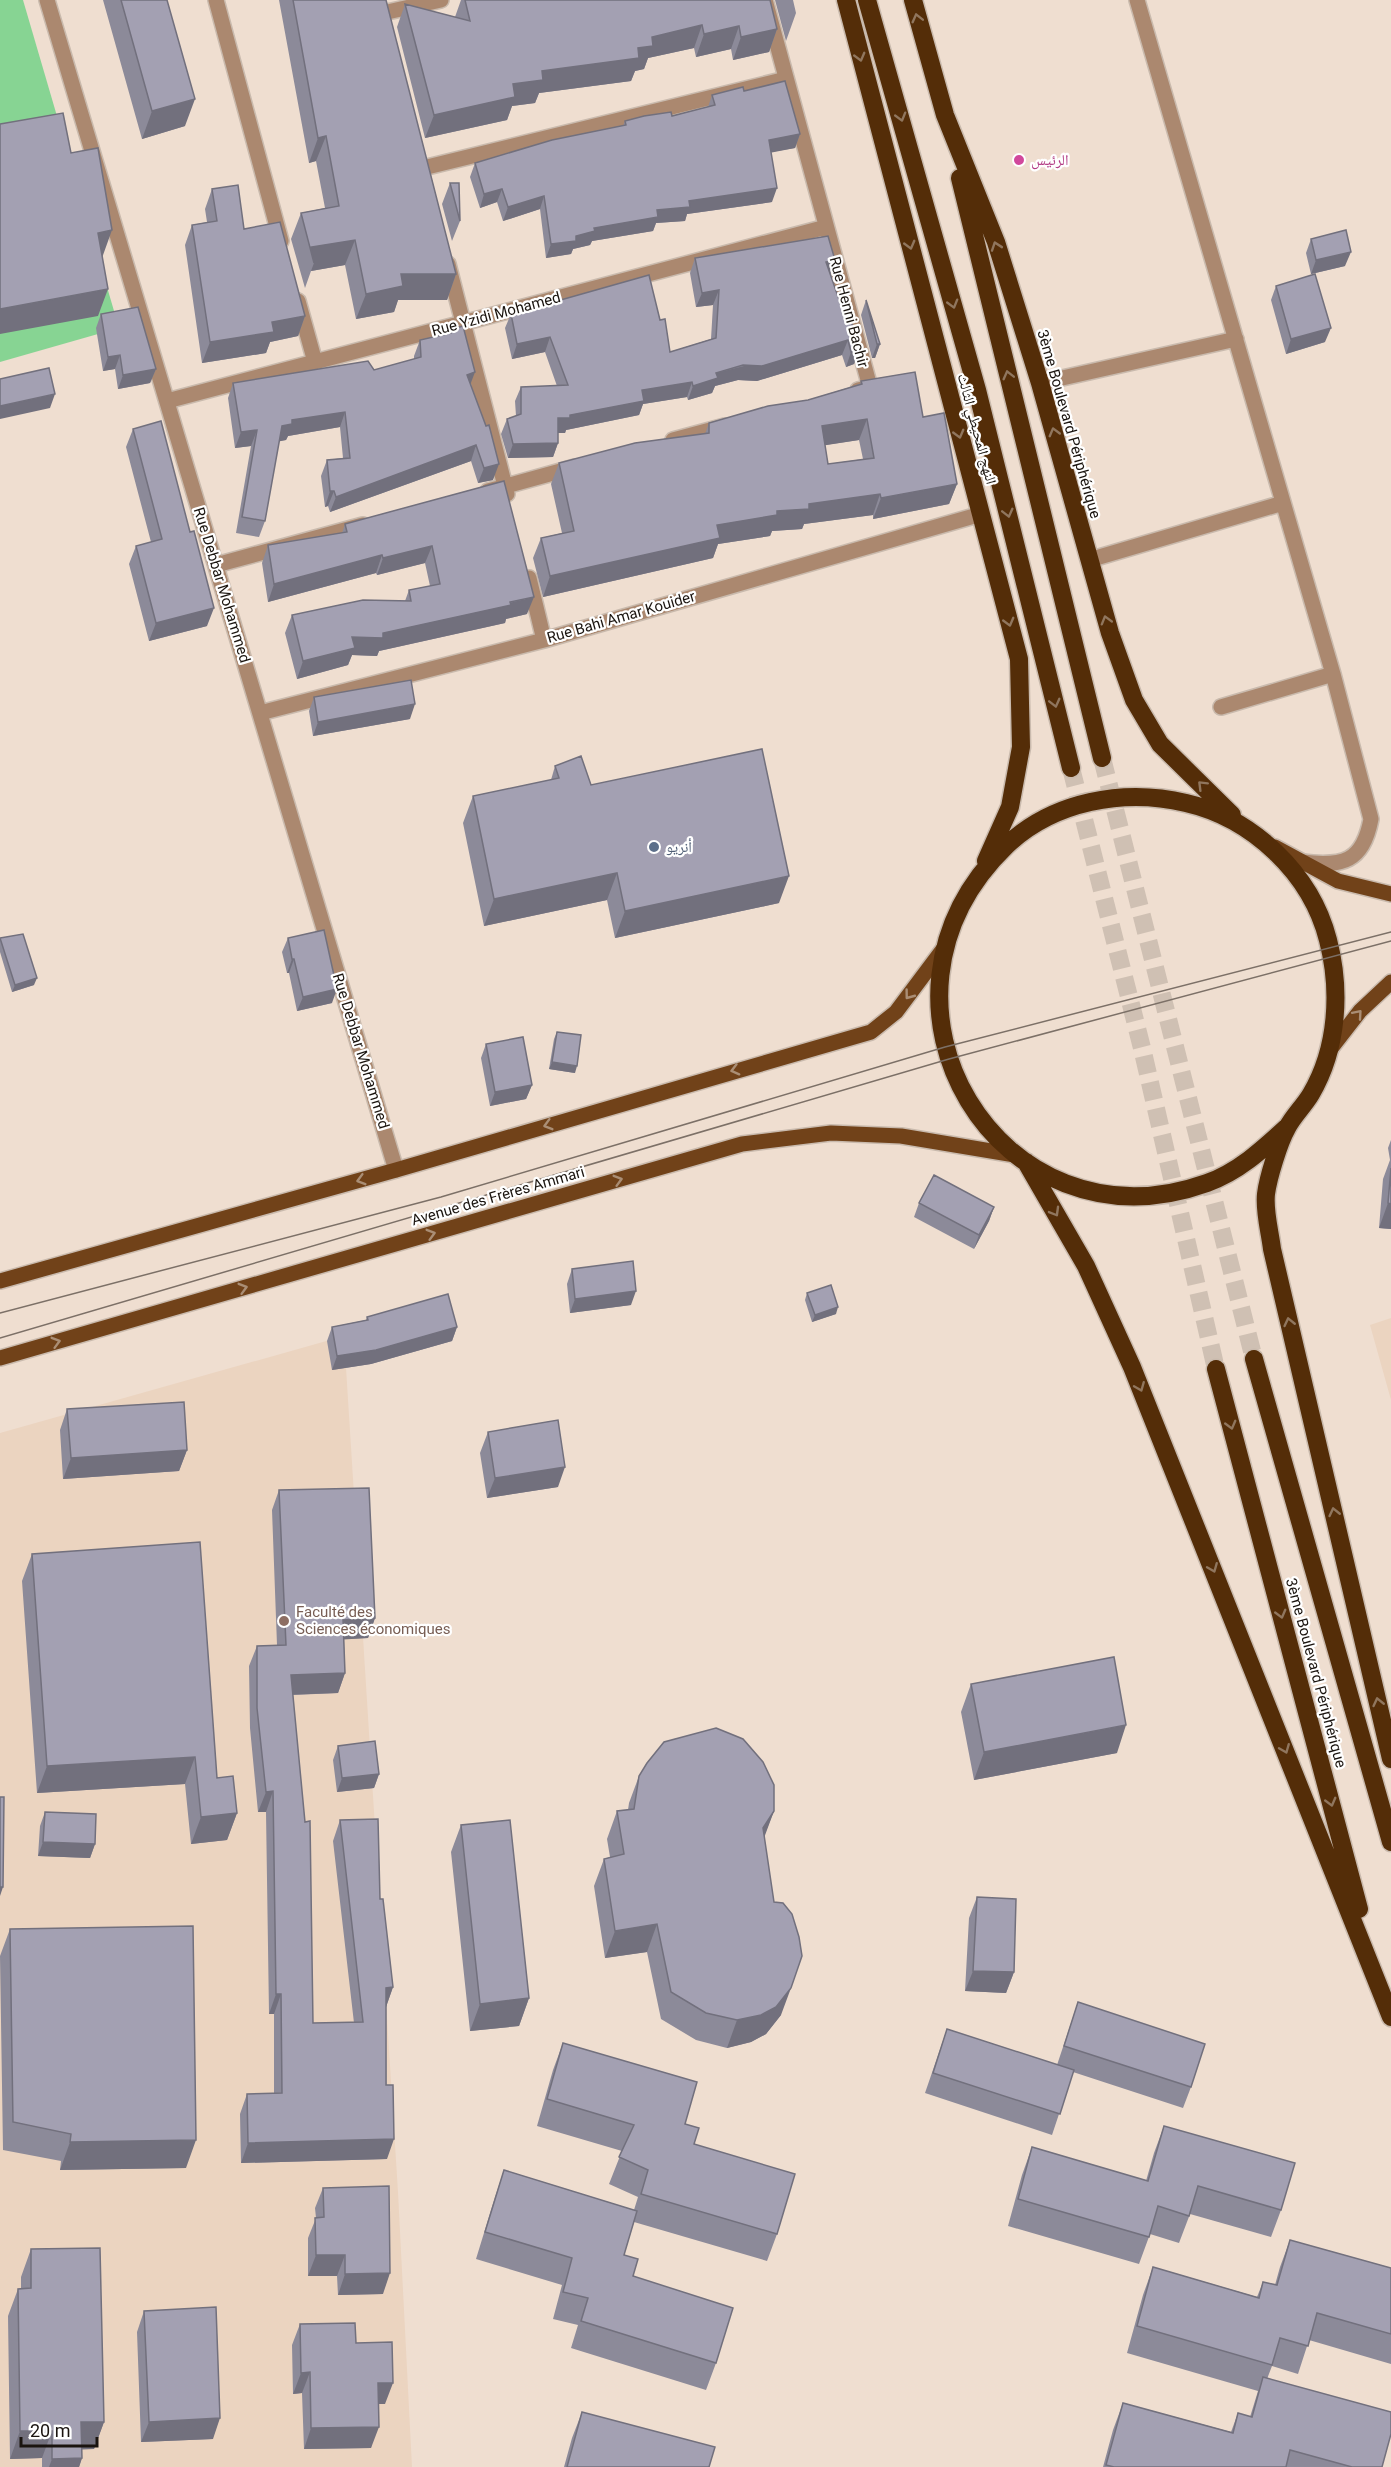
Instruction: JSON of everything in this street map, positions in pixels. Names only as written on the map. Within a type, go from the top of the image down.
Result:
[{"type":"highway","name":"النهج المحيطي الثالث","points":[[846,0],[1019,659],[1021,747],[1010,807],[983,868]]},
{"type":"highway","points":[[867,0],[977,390],[1071,768]]},
{"type":"highway","name":"3ème Boulevard Périphérique","points":[[913,0],[945,115],[996,242],[1040,383],[1110,633],[1134,700],[1160,744],[1244,826]]},
{"type":"highway","points":[[945,115],[1102,758]]},
{"type":"highway","points":[[1115,797],[1160,797],[1204,807],[1244,826],[1266,842],[1292,869],[1313,902],[1328,937],[1336,975],[1336,1004],[1329,1051],[1312,1092],[1286,1128],[1250,1160],[1208,1182],[1162,1194],[1102,1192],[1068,1183],[1020,1158],[987,1128],[965,1097],[949,1059],[940,1024],[938,986],[944,948],[959,906],[983,868],[1015,837],[1031,826],[1071,807],[1115,797]]},
{"type":"highway","points":[[1286,1128],[1266,1195],[1272,1249],[1391,1759]]},
{"type":"highway","points":[[1020,1158],[1086,1266],[1132,1367],[1391,2018]]},
{"type":"highway","name":"3ème Boulevard Périphérique","points":[[1254,1359],[1391,1842]]},
{"type":"highway","name":"3ème Boulevard Périphérique","points":[[1216,1369],[1380,1986]]},
{"type":"main road","points":[[1266,842],[1338,881],[1391,894]]},
{"type":"main road","points":[[0,1281],[396,1170],[872,1032],[896,1012],[944,948]]},
{"type":"main road","points":[[1329,1051],[1360,1011],[1391,982]]},
{"type":"main road","name":"Avenue des Frères Ammari","points":[[0,1358],[742,1144],[831,1134],[901,1137],[1020,1158]]},
{"type":"street","name":"Rue Debbar Mohammed","points":[[47,0],[396,1170]]},
{"type":"street","points":[[216,0],[287,260]]},
{"type":"street","points":[[383,12],[441,0]]},
{"type":"street","name":"Rue Henni Bachir","points":[[765,0],[870,387],[847,393]]},
{"type":"street","points":[[1137,0],[1333,674],[1371,819],[1367,838],[1358,854],[1338,863],[1302,862]]},
{"type":"street","points":[[423,168],[786,80]]},
{"type":"street","name":"Rue Yzidi Mohamed","points":[[167,401],[826,227]]},
{"type":"street","points":[[443,245],[511,508]]},
{"type":"street","points":[[293,283],[315,362]]},
{"type":"street","points":[[1040,383],[1236,339]]},
{"type":"street","points":[[653,446],[744,421]]},
{"type":"street","points":[[470,495],[585,464]]},
{"type":"street","points":[[1089,560],[1283,503]]},
{"type":"street","name":"Rue Bahi Amar Kouider","points":[[260,713],[544,640],[981,514]]},
{"type":"street","points":[[216,565],[378,520]]},
{"type":"street","points":[[525,563],[544,640]]},
{"type":"street","points":[[1221,707],[1333,674]]},
{"type":"shaded area","points":[[1391,1318],[1391,1400],[1370,1325]]},
{"type":"shaded area","points":[[344,1336],[398,2192],[412,2467],[0,2467],[0,1433]]},
{"type":"green space","points":[[0,0],[23,0],[119,328],[0,362]]},
{"type":"building","points":[[121,0],[167,0],[195,99],[152,111]]},
{"type":"building","points":[[293,0],[386,0],[456,274],[401,274],[403,286],[366,294],[355,240],[311,247],[314,263],[301,213],[339,206],[326,136],[318,138]]},
{"type":"building","points":[[465,0],[770,0],[777,29],[741,37],[739,26],[704,34],[702,25],[652,37],[653,46],[638,48],[639,58],[542,71],[543,80],[513,84],[515,97],[434,115],[405,4],[470,21]]},
{"type":"building","points":[[785,81],[800,134],[769,140],[777,188],[689,201],[690,207],[657,210],[658,217],[594,228],[595,231],[576,236],[576,241],[551,244],[544,196],[508,207],[502,189],[484,194],[475,163],[552,140],[626,125],[625,121],[644,116],[671,112],[672,116],[715,105],[712,95],[743,87],[744,91]]},
{"type":"building","points":[[63,113],[71,153],[98,148],[112,230],[98,233],[108,289],[0,309],[0,124]]},
{"type":"building","points":[[450,183],[459,183],[460,221]]},
{"type":"building","points":[[238,185],[244,229],[280,222],[305,316],[272,322],[274,332],[210,342],[192,225],[217,221],[212,189]]},
{"type":"building","points":[[1346,230],[1351,252],[1316,260],[1311,239]]},
{"type":"building","points":[[828,236],[835,260],[826,262],[842,308],[847,306],[859,349],[851,352],[848,340],[762,366],[743,365],[716,373],[718,378],[693,386],[692,382],[642,390],[644,401],[570,415],[570,418],[558,418],[558,443],[513,444],[507,419],[521,414],[521,387],[568,385],[550,337],[517,344],[511,314],[649,275],[660,320],[665,319],[670,352],[716,338],[719,290],[702,293],[695,258]]},
{"type":"building","points":[[1315,274],[1331,328],[1291,339],[1276,286]]},
{"type":"building","points":[[866,300],[880,344],[877,344]]},
{"type":"building","points":[[138,307],[156,369],[123,375],[120,355],[108,357],[101,314]]},
{"type":"building","points":[[463,326],[475,372],[467,375],[486,426],[489,425],[499,464],[484,468],[476,445],[336,497],[334,491],[330,491],[327,460],[350,458],[345,412],[292,420],[292,424],[282,426],[265,521],[242,517],[257,430],[241,432],[233,383],[368,361],[374,370],[421,357],[420,340],[451,333],[450,330]]},
{"type":"building","points":[[49,368],[55,394],[0,406],[0,379]]},
{"type":"building","points":[[915,372],[923,417],[944,413],[957,484],[881,498],[880,494],[809,504],[809,509],[777,511],[777,515],[717,525],[720,538],[550,576],[541,538],[574,531],[559,463],[635,443],[709,433],[709,423],[768,406],[808,400],[862,384],[861,381]],"holes":[[[867,419],[874,458],[828,464],[822,426]]]},
{"type":"building","points":[[161,421],[190,532],[194,531],[214,608],[156,623],[136,546],[162,539],[133,429]]},
{"type":"building","points":[[504,481],[534,597],[510,602],[511,605],[383,633],[383,638],[352,637],[355,648],[303,661],[292,615],[363,600],[411,601],[409,590],[440,584],[432,546],[383,558],[382,555],[274,584],[268,545],[347,532],[345,524]]},
{"type":"building","points":[[411,680],[415,704],[318,722],[314,697]]},
{"type":"building","points":[[762,749],[789,876],[625,911],[617,873],[494,899],[473,796],[559,778],[555,766],[581,756],[591,785]]},
{"type":"building","points":[[324,930],[337,989],[303,997],[288,938]]},
{"type":"building","points":[[23,934],[37,978],[15,985],[0,938]]},
{"type":"building","points":[[557,1032],[581,1035],[577,1066],[552,1062]]},
{"type":"building","points":[[523,1037],[532,1085],[495,1092],[486,1044]]},
{"type":"building","points":[[1391,1168],[1391,1204],[1388,1203]]},
{"type":"building","points":[[934,1175],[994,1207],[979,1235],[919,1203]]},
{"type":"building","points":[[633,1261],[636,1291],[575,1299],[572,1269]]},
{"type":"building","points":[[831,1285],[838,1307],[815,1315],[807,1293]]},
{"type":"building","points":[[448,1294],[457,1327],[376,1350],[337,1356],[332,1327],[368,1320],[367,1317]]},
{"type":"building","points":[[184,1402],[187,1450],[71,1458],[67,1409]]},
{"type":"building","points":[[558,1420],[565,1467],[495,1478],[488,1432]]},
{"type":"building","points":[[369,1488],[375,1618],[343,1620],[345,1673],[291,1675],[305,1822],[310,1821],[313,2023],[363,2022],[340,1820],[378,1819],[380,1899],[383,1899],[393,1987],[386,1988],[386,2085],[393,2085],[394,2139],[248,2143],[247,2094],[282,2093],[281,1994],[276,1994],[273,1791],[266,1792],[257,1708],[257,1646],[286,1645],[279,1490]]},
{"type":"building","points":[[200,1542],[217,1778],[233,1776],[237,1813],[201,1817],[195,1757],[47,1766],[32,1554]]},
{"type":"building","points":[[1114,1657],[1126,1725],[984,1752],[971,1684]]},
{"type":"building","points":[[716,1728],[743,1739],[763,1762],[774,1785],[774,1811],[763,1828],[774,1902],[783,1903],[792,1914],[802,1956],[791,1988],[776,2007],[761,2015],[737,2020],[706,2013],[671,1992],[657,1924],[615,1931],[604,1859],[624,1854],[617,1811],[634,1809],[639,1776],[664,1742]]},
{"type":"building","points":[[375,1741],[379,1774],[342,1778],[338,1746]]},
{"type":"building","points":[[0,1797],[4,1797],[3,1887],[0,1887]]},
{"type":"building","points":[[45,1812],[96,1814],[95,1844],[43,1842]]},
{"type":"building","points":[[510,1820],[529,1998],[480,2004],[461,1825]]},
{"type":"building","points":[[977,1897],[1016,1899],[1014,1972],[973,1971]]},
{"type":"building","points":[[193,1926],[196,2140],[70,2142],[71,2134],[13,2122],[10,1929]]},
{"type":"building","points":[[1078,2002],[1205,2044],[1191,2087],[1064,2046]]},
{"type":"building","points":[[947,2029],[1074,2070],[1060,2114],[933,2073]]},
{"type":"building","points":[[563,2043],[697,2082],[685,2124],[699,2128],[694,2144],[795,2174],[777,2234],[641,2194],[648,2170],[619,2157],[634,2125],[547,2099]]},
{"type":"building","points":[[1164,2126],[1295,2163],[1281,2210],[1198,2186],[1189,2216],[1158,2206],[1149,2237],[1018,2199],[1032,2147],[1148,2181]]},
{"type":"building","points":[[504,2170],[637,2211],[624,2255],[638,2259],[633,2276],[733,2308],[716,2363],[581,2321],[588,2298],[563,2292],[572,2258],[485,2232]]},
{"type":"building","points":[[389,2186],[390,2273],[345,2274],[345,2255],[316,2255],[315,2218],[324,2217],[323,2188]]},
{"type":"building","points":[[1290,2240],[1391,2268],[1391,2334],[1317,2313],[1308,2346],[1280,2338],[1272,2365],[1137,2326],[1153,2267],[1259,2298],[1263,2282],[1277,2285]]},
{"type":"building","points":[[100,2248],[104,2422],[81,2422],[82,2458],[52,2459],[52,2431],[20,2431],[18,2289],[31,2288],[31,2249]]},
{"type":"building","points":[[216,2307],[220,2418],[149,2422],[144,2311]]},
{"type":"building","points":[[355,2323],[356,2343],[392,2342],[393,2383],[378,2383],[379,2427],[311,2428],[310,2372],[301,2373],[300,2324]]},
{"type":"building","points":[[1263,2377],[1391,2412],[1391,2434],[1382,2467],[1352,2467],[1290,2450],[1286,2467],[1114,2467],[1106,2465],[1123,2403],[1233,2433],[1238,2413],[1252,2417]]},
{"type":"building","points":[[582,2412],[715,2447],[709,2467],[567,2467]]},
{"type":"tunnel","points":[[1102,758],[1254,1359]]},
{"type":"tunnel","points":[[1071,768],[1142,1048],[1216,1369]]},
{"type":"tram line","points":[[0,1313],[441,1197],[945,1047],[1391,932]]},
{"type":"tram line","points":[[0,1338],[949,1059],[1391,941]]},
{"type":"place","name":"الرئيس","points":[[1019,160]]},
{"type":"place","name":"أنريو","points":[[654,847]]},
{"type":"place","name":"Faculté des Sciences économiques","points":[[284,1621]]}]
